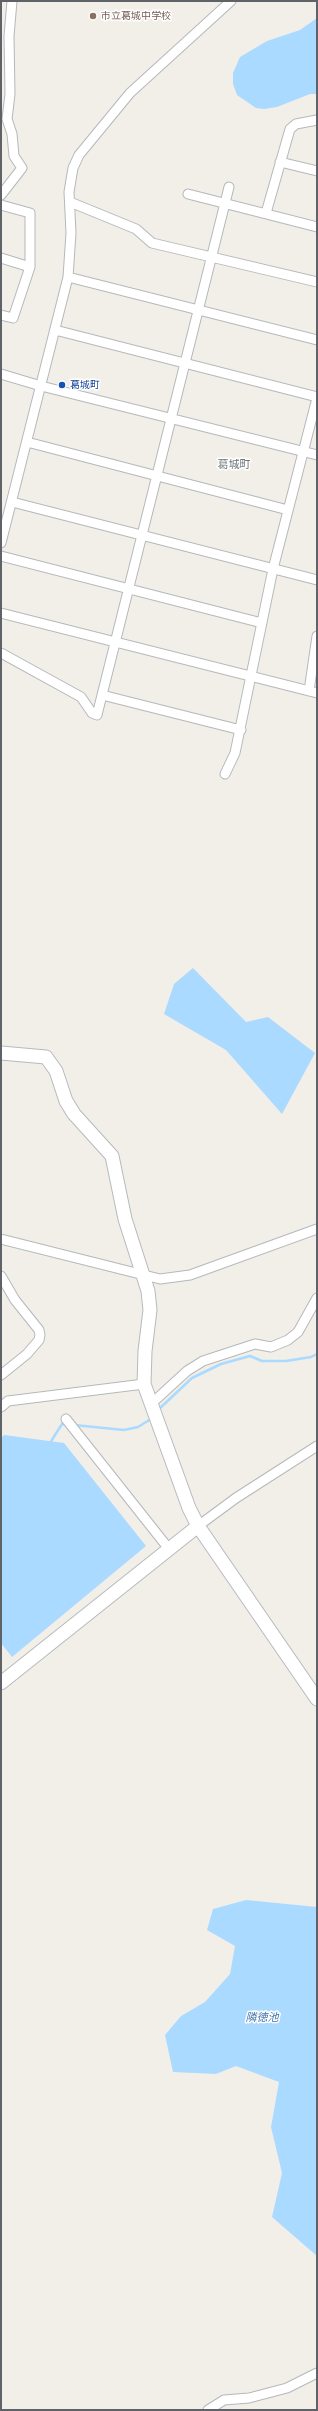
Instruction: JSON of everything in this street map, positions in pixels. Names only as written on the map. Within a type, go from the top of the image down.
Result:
[{"type":"street","points":[[1,195],[22,168],[14,156],[12,134],[6,120],[10,94],[9,36],[12,1]]},
{"type":"street","points":[[1,543],[68,277],[71,233],[69,192],[73,168],[93,138],[130,93],[193,38],[231,1]]},
{"type":"street","points":[[266,213],[290,130],[296,124],[317,120]]},
{"type":"street","points":[[280,162],[317,171]]},
{"type":"street","points":[[1,652],[81,697],[92,713],[97,715],[229,187]]},
{"type":"street","points":[[188,194],[317,227]]},
{"type":"street","points":[[70,202],[136,229],[152,243],[317,282]]},
{"type":"street","points":[[1,205],[30,213],[30,267],[13,318],[1,315]]},
{"type":"street","points":[[1,258],[30,267]]},
{"type":"street","points":[[68,277],[317,340]]},
{"type":"street","points":[[55,330],[317,397],[273,569],[241,730],[235,753],[226,774]]},
{"type":"street","points":[[1,374],[41,386],[317,455]]},
{"type":"street","points":[[27,442],[288,510]]},
{"type":"street","points":[[12,502],[317,580]]},
{"type":"street","points":[[1,556],[262,623]]},
{"type":"street","points":[[1,613],[252,675],[313,692],[317,636]]},
{"type":"street","points":[[102,695],[241,730]]},
{"type":"street","points":[[1,1053],[46,1057],[53,1067],[66,1101],[74,1114],[112,1156],[125,1219],[144,1277],[150,1310],[145,1351],[144,1384],[189,1508],[198,1526],[317,1699]]},
{"type":"street","points":[[1,1239],[144,1277],[160,1279],[190,1275],[317,1229]]},
{"type":"street","points":[[1,1276],[40,1335],[39,1340],[27,1354],[1,1375]]},
{"type":"street","points":[[151,1404],[187,1371],[203,1361],[255,1344],[271,1347],[288,1340],[298,1332],[317,1298]]},
{"type":"street","points":[[1,1407],[8,1401],[144,1384]]},
{"type":"street","points":[[66,1419],[169,1549]]},
{"type":"street","points":[[1,1683],[198,1526],[236,1498],[317,1446]]},
{"type":"street","points":[[208,2410],[224,2400],[249,2398],[287,2388],[317,2373]]},
{"type":"water","points":[[317,18],[317,94],[310,94],[277,107],[264,109],[256,108],[237,95],[233,84],[233,73],[240,57],[267,41],[300,30]]},
{"type":"water","points":[[193,968],[246,1022],[268,1017],[315,1053],[282,1114],[226,1050],[164,1014],[174,984]]},
{"type":"water","points":[[4,1435],[64,1443],[146,1546],[12,1657],[1,1643],[1,1438]]},
{"type":"water","name":"隣徳池","points":[[246,1900],[317,1907],[317,2256],[272,2217],[282,2173],[271,2127],[279,2082],[236,2066],[216,2074],[173,2072],[165,2035],[181,2016],[205,2002],[230,1974],[235,1946],[207,1930],[213,1909]]},
{"type":"waterway","points":[[158,1410],[192,1378],[221,1364],[250,1356],[262,1361],[286,1361],[311,1357],[317,1354]]},
{"type":"waterway","points":[[74,1425],[124,1430],[138,1427],[151,1419]]},
{"type":"waterway","points":[[50,1443],[62,1424],[67,1425]]},
{"type":"place","name":"市立葛城中学校","points":[[93,16]]},
{"type":"place","name":"葛城町","points":[[62,385]]},
{"type":"district","name":"葛城町","points":[[234,465]]}]
